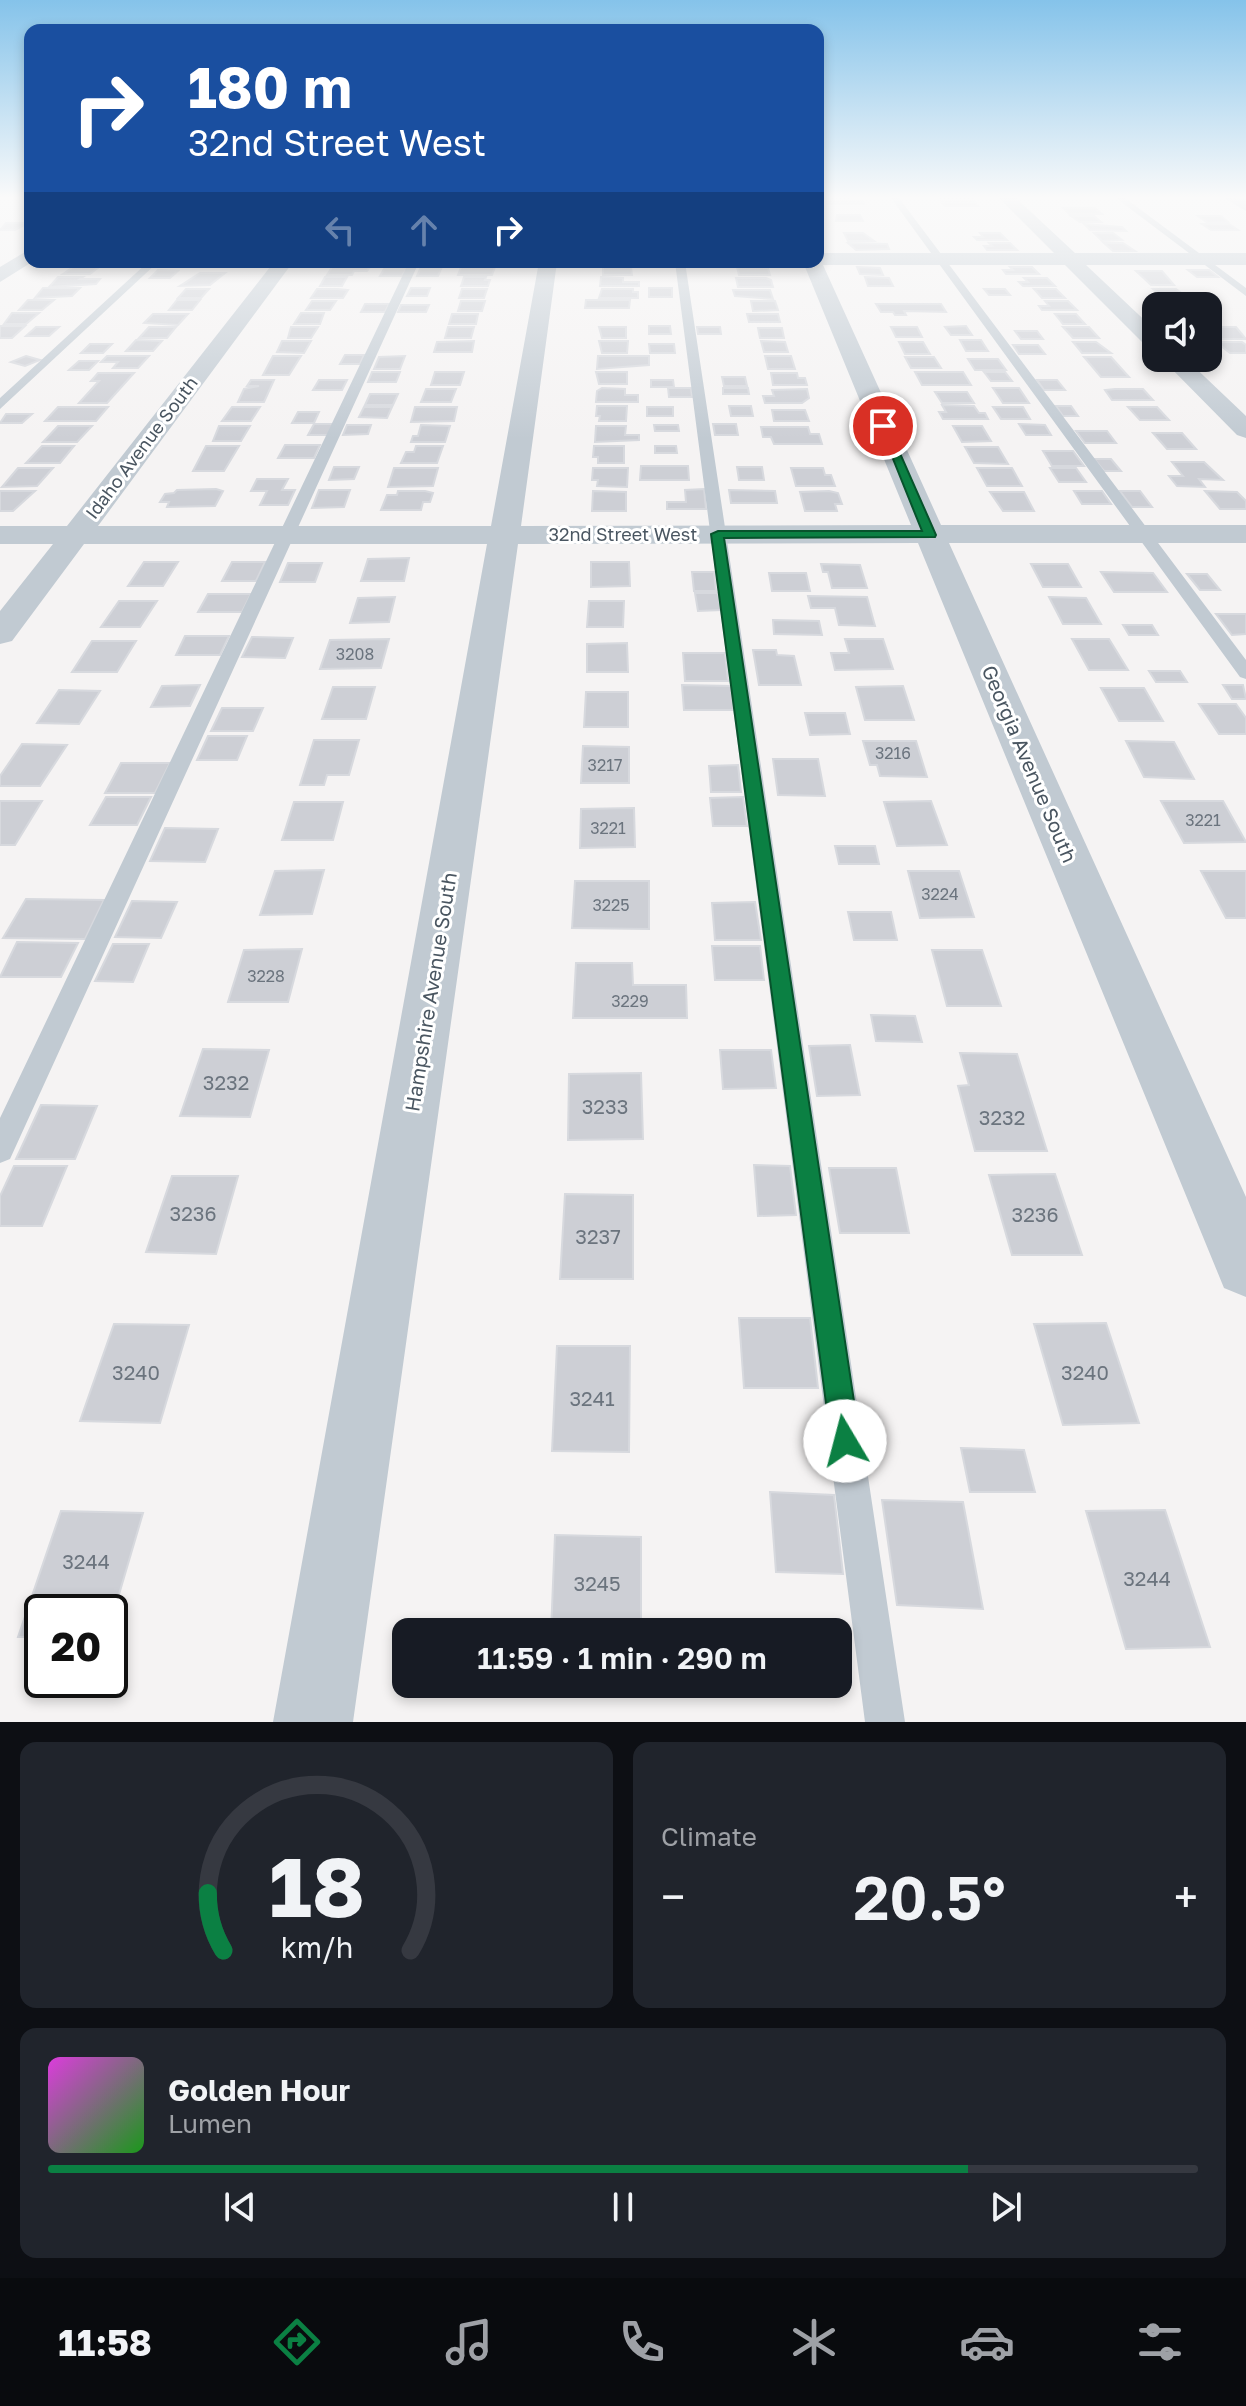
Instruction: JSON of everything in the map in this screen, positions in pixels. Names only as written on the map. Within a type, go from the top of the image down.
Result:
[{"type":"street","name":"Idaho Avenue South","points":[[0,634],[271,278]]},
{"type":"street","name":"Hampshire Avenue South","points":[[313,1722],[545,278]]},
{"type":"street","name":"Georgia Avenue South","points":[[819,278],[1246,1266]]},
{"type":"street","points":[[1090,278],[1142,329]]},
{"type":"street","points":[[1186,372],[1246,430]]},
{"type":"street","name":"32nd Street West","points":[[0,535],[1246,534]]},
{"type":"lane","points":[[0,405],[135,278]]},
{"type":"lane","points":[[0,1149],[406,278]]},
{"type":"lane","points":[[682,278],[885,1722]]},
{"type":"lane","points":[[954,278],[1246,673]]},
{"type":"lane","points":[[1227,278],[1246,293]]},
{"type":"building","points":[[57,278],[100,279],[96,284],[49,287]]},
{"type":"building","points":[[192,278],[218,278],[210,285],[180,286]]},
{"type":"building","points":[[324,278],[346,278],[342,286],[320,286]]},
{"type":"building","points":[[464,278],[490,280],[488,286],[461,286]]},
{"type":"building","points":[[601,278],[639,282],[639,286],[600,286]]},
{"type":"building","points":[[736,278],[767,278],[771,280],[773,287],[738,287]]},
{"type":"building","points":[[865,278],[889,278],[893,286],[868,286]]},
{"type":"building","points":[[1024,278],[1047,278],[1055,286],[1023,286],[1019,282],[1028,282]]},
{"type":"building","points":[[1144,278],[1168,278],[1174,285],[1151,285]]},
{"type":"building","points":[[43,288],[80,288],[72,296],[35,298]]},
{"type":"building","points":[[411,288],[430,288],[427,296],[407,296]]},
{"type":"building","points":[[649,288],[672,288],[672,297],[649,297]]},
{"type":"building","points":[[186,289],[209,289],[201,298],[178,298]]},
{"type":"building","points":[[317,289],[348,290],[343,298],[311,298]]},
{"type":"building","points":[[462,289],[487,289],[484,298],[459,298]]},
{"type":"building","points":[[602,289],[633,289],[633,292],[638,292],[638,298],[599,298]]},
{"type":"building","points":[[984,289],[1005,289],[1010,295],[989,295]]},
{"type":"building","points":[[1034,289],[1056,289],[1065,298],[1042,298]]},
{"type":"building","points":[[1153,289],[1176,289],[1180,292],[1157,292]]},
{"type":"building","points":[[733,290],[770,290],[773,299],[735,296]]},
{"type":"building","points":[[28,300],[54,300],[42,310],[19,310]]},
{"type":"building","points":[[177,300],[200,300],[192,310],[169,310]]},
{"type":"building","points":[[586,300],[630,300],[629,308],[585,308]]},
{"type":"building","points":[[312,301],[336,301],[330,310],[306,310]]},
{"type":"building","points":[[461,301],[485,301],[482,311],[458,311]]},
{"type":"building","points":[[751,301],[775,301],[778,310],[753,311]]},
{"type":"building","points":[[1045,301],[1068,301],[1077,310],[1042,310],[1039,306],[1049,306]]},
{"type":"building","points":[[365,304],[389,304],[385,312],[361,312]]},
{"type":"building","points":[[876,304],[941,304],[946,312],[904,311],[906,315],[895,315],[893,312],[881,312]]},
{"type":"building","points":[[401,305],[429,305],[426,312],[398,312]]},
{"type":"building","points":[[12,313],[39,313],[26,324],[4,324]]},
{"type":"building","points":[[301,313],[324,313],[320,324],[294,324]]},
{"type":"building","points":[[153,314],[188,314],[178,325],[144,323]]},
{"type":"building","points":[[452,314],[478,314],[476,324],[449,324]]},
{"type":"building","points":[[747,314],[778,314],[780,322],[749,322]]},
{"type":"building","points":[[1055,314],[1076,314],[1085,324],[1063,324]]},
{"type":"building","points":[[0,326],[25,326],[12,338],[0,338]]},
{"type":"building","points":[[649,326],[670,326],[671,334],[649,334]]},
{"type":"building","points":[[966,326],[972,335],[951,335],[945,327]]},
{"type":"building","points":[[36,327],[59,327],[49,336],[26,336]]},
{"type":"building","points":[[149,327],[176,327],[167,338],[139,338]]},
{"type":"building","points":[[291,327],[318,327],[311,338],[288,338]]},
{"type":"building","points":[[448,327],[474,327],[471,338],[445,338]]},
{"type":"building","points":[[599,327],[626,327],[626,338],[602,338]]},
{"type":"building","points":[[697,327],[720,327],[721,334],[698,334]]},
{"type":"building","points":[[891,327],[917,327],[922,337],[896,337]]},
{"type":"building","points":[[1063,327],[1089,327],[1099,338],[1073,338]]},
{"type":"building","points":[[1222,327],[1236,327],[1246,339],[1222,339]]},
{"type":"building","points":[[758,328],[782,328],[784,338],[760,338]]},
{"type":"building","points":[[1015,331],[1037,331],[1043,339],[1021,339]]},
{"type":"building","points":[[136,340],[162,341],[153,351],[126,351]]},
{"type":"building","points":[[960,340],[981,340],[988,351],[966,351]]},
{"type":"building","points":[[282,341],[311,341],[304,353],[277,352]]},
{"type":"building","points":[[474,341],[472,352],[434,352],[437,342]]},
{"type":"building","points":[[599,341],[628,341],[627,353],[602,353]]},
{"type":"building","points":[[761,341],[785,342],[788,352],[764,352]]},
{"type":"building","points":[[899,342],[923,342],[930,354],[905,354]]},
{"type":"building","points":[[1073,342],[1096,342],[1111,353],[1082,353]]},
{"type":"building","points":[[1222,342],[1242,342],[1246,345],[1246,353],[1230,353],[1222,347]]},
{"type":"building","points":[[90,344],[112,344],[103,353],[81,353]]},
{"type":"building","points":[[649,344],[674,344],[675,353],[650,353]]},
{"type":"building","points":[[1013,345],[1038,345],[1045,354],[1019,354]]},
{"type":"building","points":[[345,355],[364,355],[360,364],[340,364]]},
{"type":"building","points":[[26,356],[40,360],[25,366],[11,362]]},
{"type":"building","points":[[107,356],[149,356],[138,368],[113,368],[118,362],[101,362]]},
{"type":"building","points":[[273,356],[301,356],[289,375],[263,375]]},
{"type":"building","points":[[405,356],[400,369],[374,369],[379,357]]},
{"type":"building","points":[[598,356],[649,356],[649,365],[597,369]]},
{"type":"building","points":[[765,356],[791,356],[795,369],[768,369]]},
{"type":"building","points":[[905,357],[934,357],[941,368],[911,368]]},
{"type":"building","points":[[1084,357],[1111,357],[1129,377],[1101,377]]},
{"type":"building","points":[[968,359],[998,359],[1006,370],[975,370]]},
{"type":"building","points":[[79,361],[98,361],[89,370],[69,370]]},
{"type":"building","points":[[372,372],[400,372],[396,382],[368,382]]},
{"type":"building","points":[[435,372],[464,372],[460,385],[431,385]]},
{"type":"building","points":[[596,372],[627,372],[627,384],[599,384]]},
{"type":"building","points":[[915,372],[963,372],[971,385],[922,385]]},
{"type":"building","points":[[984,372],[1005,372],[1012,381],[991,381]]},
{"type":"building","points":[[98,373],[134,373],[107,403],[79,403],[99,381],[91,381]]},
{"type":"building","points":[[771,373],[797,373],[798,378],[805,378],[807,385],[773,385]]},
{"type":"building","points":[[722,377],[745,377],[747,386],[724,386]]},
{"type":"building","points":[[251,380],[274,380],[264,402],[238,402],[244,389],[259,386],[247,386]]},
{"type":"building","points":[[319,380],[347,380],[342,390],[313,390]]},
{"type":"building","points":[[651,380],[673,380],[674,387],[651,387]]},
{"type":"building","points":[[1037,380],[1057,380],[1065,390],[1044,390]]},
{"type":"building","points":[[602,388],[625,389],[625,395],[638,395],[638,402],[596,402],[597,391]]},
{"type":"building","points":[[668,388],[691,388],[692,397],[669,397]]},
{"type":"building","points":[[723,388],[748,388],[749,394],[723,394]]},
{"type":"building","points":[[993,388],[1019,388],[1029,403],[1003,403]]},
{"type":"building","points":[[426,389],[456,389],[451,402],[421,402]]},
{"type":"building","points":[[807,389],[809,398],[802,403],[765,403],[763,396],[774,396],[772,390]]},
{"type":"building","points":[[1143,389],[1153,400],[1112,400],[1105,390]]},
{"type":"building","points":[[935,392],[967,392],[974,403],[942,403]]},
{"type":"building","points":[[370,394],[398,394],[393,405],[365,405]]},
{"type":"building","points":[[942,405],[974,406],[988,419],[943,419],[939,412],[946,412]]},
{"type":"building","points":[[597,406],[627,406],[626,421],[599,421]]},
{"type":"building","points":[[729,406],[751,406],[753,416],[731,416]]},
{"type":"building","points":[[1056,406],[1071,406],[1078,416],[1063,416]]},
{"type":"building","points":[[58,407],[108,407],[96,421],[45,421]]},
{"type":"building","points":[[232,407],[260,407],[251,421],[222,421]]},
{"type":"building","points":[[364,407],[392,407],[387,418],[359,417]]},
{"type":"building","points":[[415,407],[457,407],[454,421],[411,422]]},
{"type":"building","points":[[647,407],[673,407],[673,416],[647,416]]},
{"type":"building","points":[[993,407],[1023,407],[1030,419],[1001,419]]},
{"type":"building","points":[[1128,407],[1157,407],[1169,420],[1140,420]]},
{"type":"building","points":[[772,410],[805,410],[809,421],[774,421]]},
{"type":"building","points":[[298,412],[319,412],[314,423],[292,423]]},
{"type":"building","points":[[6,414],[32,414],[22,423],[0,423]]},
{"type":"building","points":[[314,424],[333,424],[328,435],[308,435]]},
{"type":"building","points":[[713,424],[736,424],[738,435],[715,435]]},
{"type":"building","points":[[1019,424],[1045,425],[1051,435],[1026,435]]},
{"type":"building","points":[[347,425],[371,425],[368,434],[343,435]]},
{"type":"building","points":[[421,425],[450,426],[445,442],[411,442],[413,436],[418,436]]},
{"type":"building","points":[[654,425],[678,425],[679,431],[655,431]]},
{"type":"building","points":[[58,426],[92,426],[77,442],[43,442]]},
{"type":"building","points":[[219,426],[250,426],[241,441],[213,441]]},
{"type":"building","points":[[596,426],[626,426],[625,435],[639,435],[639,440],[595,442]]},
{"type":"building","points":[[953,426],[982,426],[991,441],[962,442]]},
{"type":"building","points":[[761,427],[808,427],[810,434],[819,434],[822,444],[774,444],[771,437],[763,437]]},
{"type":"building","points":[[1076,431],[1107,431],[1116,443],[1085,443]]},
{"type":"building","points":[[1153,433],[1182,433],[1196,449],[1167,449]]},
{"type":"building","points":[[285,445],[320,445],[314,458],[278,458]]},
{"type":"building","points":[[42,446],[74,446],[60,463],[26,463]]},
{"type":"building","points":[[206,446],[239,446],[224,471],[193,471]]},
{"type":"building","points":[[416,446],[443,446],[437,463],[401,463],[406,452],[414,452]]},
{"type":"building","points":[[594,446],[624,446],[624,463],[598,463],[598,457],[593,457]]},
{"type":"building","points":[[655,446],[676,446],[677,453],[655,453]]},
{"type":"building","points":[[965,447],[998,447],[1008,464],[974,463]]},
{"type":"building","points":[[1043,451],[1073,451],[1084,466],[1052,466]]},
{"type":"building","points":[[1094,459],[1111,459],[1121,471],[1104,471]]},
{"type":"building","points":[[1172,462],[1204,462],[1223,480],[1199,479],[1205,487],[1177,486],[1169,476],[1183,476]]},
{"type":"building","points":[[641,466],[688,466],[689,480],[640,480]]},
{"type":"building","points":[[334,467],[359,467],[354,479],[329,480]]},
{"type":"building","points":[[737,467],[762,467],[764,480],[739,480]]},
{"type":"building","points":[[18,468],[53,468],[37,486],[2,487]]},
{"type":"building","points":[[394,468],[438,468],[433,486],[388,487]]},
{"type":"building","points":[[593,468],[628,468],[627,487],[597,486],[598,480],[592,480]]},
{"type":"building","points":[[791,468],[823,468],[825,475],[831,475],[835,486],[796,486]]},
{"type":"building","points":[[977,468],[1012,468],[1022,486],[987,486]]},
{"type":"building","points":[[1050,468],[1076,468],[1086,482],[1059,482]]},
{"type":"building","points":[[257,479],[288,479],[282,490],[295,490],[288,505],[260,505],[267,491],[251,491]]},
{"type":"building","points":[[704,489],[706,509],[667,509],[667,502],[686,502],[685,490]]},
{"type":"building","points":[[177,490],[223,491],[215,506],[167,507],[169,502],[160,502],[165,494]]},
{"type":"building","points":[[319,490],[350,490],[344,507],[312,508]]},
{"type":"building","points":[[729,490],[775,491],[777,503],[731,503]]},
{"type":"building","points":[[0,491],[35,491],[13,511],[0,511]]},
{"type":"building","points":[[398,491],[433,493],[430,502],[423,502],[421,510],[381,510],[387,495],[397,495]]},
{"type":"building","points":[[593,491],[626,492],[626,511],[592,511]]},
{"type":"building","points":[[1074,491],[1102,491],[1111,504],[1082,504]]},
{"type":"building","points":[[1120,491],[1140,491],[1152,507],[1132,507]]},
{"type":"building","points":[[1205,491],[1237,492],[1246,501],[1246,509],[1220,509]]},
{"type":"building","points":[[800,492],[838,493],[842,504],[835,504],[837,511],[805,511]]},
{"type":"building","points":[[990,492],[1024,492],[1034,511],[1003,511]]},
{"type":"building","points":[[409,558],[404,581],[361,581],[368,559]]},
{"type":"building","points":[[144,562],[178,562],[163,586],[128,586]]},
{"type":"building","points":[[232,562],[265,562],[256,581],[222,581]]},
{"type":"building","points":[[591,562],[629,562],[630,586],[591,587]]},
{"type":"building","points":[[288,563],[322,563],[315,582],[280,582]]},
{"type":"building","points":[[821,564],[860,565],[867,588],[832,588],[828,572],[823,572]]},
{"type":"building","points":[[1031,564],[1068,564],[1081,587],[1043,587]]},
{"type":"building","points":[[692,572],[714,572],[716,591],[694,591]]},
{"type":"building","points":[[1101,572],[1153,573],[1167,592],[1114,592]]},
{"type":"building","points":[[769,573],[806,573],[810,591],[772,591]]},
{"type":"building","points":[[1187,574],[1207,574],[1220,590],[1200,590]]},
{"type":"building","points":[[695,593],[718,593],[721,610],[698,611]]},
{"type":"building","points":[[208,594],[251,594],[242,612],[198,612]]},
{"type":"building","points":[[808,596],[867,597],[875,626],[839,625],[835,608],[811,608]]},
{"type":"building","points":[[395,597],[389,622],[350,623],[358,598]]},
{"type":"building","points":[[1049,597],[1086,598],[1101,624],[1063,624]]},
{"type":"building","points":[[119,601],[157,601],[140,627],[101,627]]},
{"type":"building","points":[[589,601],[624,601],[623,627],[587,627]]},
{"type":"building","points":[[1216,614],[1246,614],[1246,634],[1232,635]]},
{"type":"building","points":[[773,620],[819,621],[822,635],[774,634]]},
{"type":"building","points":[[1123,625],[1152,625],[1158,635],[1129,635]]},
{"type":"building","points":[[185,636],[229,636],[220,655],[176,655]]},
{"type":"building","points":[[252,637],[293,638],[285,658],[242,657]]},
{"type":"building","points":[[389,639],[381,668],[320,669],[330,640]]},
{"type":"building","points":[[845,639],[883,639],[893,669],[835,670],[831,653],[849,653]]},
{"type":"building","points":[[1072,639],[1109,639],[1128,670],[1089,670]]},
{"type":"building","points":[[92,641],[136,641],[117,672],[72,672]]},
{"type":"building","points":[[627,643],[628,672],[587,672],[587,644]]},
{"type":"building","points":[[753,650],[776,650],[777,655],[794,656],[801,685],[759,685]]},
{"type":"building","points":[[683,653],[725,653],[728,681],[685,681]]},
{"type":"building","points":[[1149,671],[1180,671],[1187,682],[1156,682]]},
{"type":"building","points":[[200,685],[190,706],[151,707],[162,686]]},
{"type":"building","points":[[682,685],[731,686],[734,710],[684,710]]},
{"type":"building","points":[[1223,685],[1243,685],[1246,699],[1232,699]]},
{"type":"building","points":[[903,686],[914,720],[865,720],[856,687]]},
{"type":"building","points":[[333,687],[375,687],[366,719],[322,719]]},
{"type":"building","points":[[1101,688],[1144,688],[1163,721],[1119,721]]},
{"type":"building","points":[[59,690],[100,691],[79,724],[37,723]]},
{"type":"building","points":[[586,692],[628,692],[628,727],[584,727]]},
{"type":"building","points":[[1199,704],[1236,704],[1246,718],[1246,734],[1219,734]]},
{"type":"building","points":[[222,708],[263,708],[253,731],[211,731]]},
{"type":"building","points":[[805,713],[845,713],[850,734],[810,735]]},
{"type":"building","points":[[208,736],[247,736],[237,760],[197,760]]},
{"type":"building","points":[[314,740],[359,740],[349,775],[327,775],[324,785],[300,785]]},
{"type":"building","points":[[863,741],[916,741],[927,777],[880,776],[877,765],[870,765]]},
{"type":"building","points":[[1126,741],[1174,742],[1194,779],[1144,777]]},
{"type":"building","points":[[22,744],[67,745],[40,786],[0,786],[0,776]]},
{"type":"building","points":[[583,746],[629,747],[629,783],[581,783]]},
{"type":"building","points":[[773,759],[818,759],[825,796],[778,795]]},
{"type":"building","points":[[121,763],[170,763],[155,793],[105,793]]},
{"type":"building","points":[[738,765],[741,792],[711,792],[709,766]]},
{"type":"building","points":[[106,797],[151,797],[137,825],[90,825]]},
{"type":"building","points":[[743,797],[747,826],[713,826],[710,798]]},
{"type":"building","points":[[0,801],[42,801],[15,845],[0,845]]},
{"type":"building","points":[[931,801],[947,845],[897,846],[884,802]]},
{"type":"building","points":[[1161,801],[1223,801],[1246,842],[1184,843]]},
{"type":"building","points":[[294,802],[343,802],[333,840],[282,840]]},
{"type":"building","points":[[634,808],[635,847],[580,848],[581,809]]},
{"type":"building","points":[[165,828],[218,829],[205,862],[150,861]]},
{"type":"building","points":[[835,846],[875,846],[879,864],[839,864]]},
{"type":"building","points":[[324,870],[312,914],[260,915],[275,871]]},
{"type":"building","points":[[908,871],[959,871],[974,917],[920,918]]},
{"type":"building","points":[[1201,871],[1246,871],[1246,918],[1226,918]]},
{"type":"building","points":[[575,881],[649,881],[649,929],[572,928]]},
{"type":"building","points":[[26,899],[104,900],[85,939],[3,938]]},
{"type":"building","points":[[132,901],[177,902],[161,938],[115,937]]},
{"type":"building","points":[[755,902],[761,940],[715,940],[712,903]]},
{"type":"building","points":[[848,912],[891,912],[897,940],[854,940]]},
{"type":"building","points":[[17,942],[78,943],[61,977],[0,977]]},
{"type":"building","points":[[113,944],[149,944],[133,982],[95,981]]},
{"type":"building","points":[[712,946],[760,946],[764,980],[715,980]]},
{"type":"building","points":[[302,949],[288,1002],[228,1002],[244,950]]},
{"type":"building","points":[[932,950],[982,950],[1001,1006],[947,1006]]},
{"type":"building","points":[[576,963],[632,963],[633,985],[686,985],[687,1018],[573,1018]]},
{"type":"building","points":[[871,1015],[915,1016],[922,1042],[876,1041]]},
{"type":"building","points":[[850,1045],[860,1095],[817,1096],[809,1046]]},
{"type":"building","points":[[203,1049],[269,1050],[250,1117],[180,1116]]},
{"type":"building","points":[[720,1050],[771,1050],[776,1088],[723,1089]]},
{"type":"building","points":[[960,1053],[1017,1054],[1047,1151],[975,1151],[958,1086],[969,1085]]},
{"type":"building","points":[[641,1073],[643,1139],[568,1140],[569,1074]]},
{"type":"building","points":[[41,1105],[97,1106],[75,1159],[16,1159]]},
{"type":"building","points":[[754,1165],[790,1166],[796,1215],[758,1216]]},
{"type":"building","points":[[14,1166],[67,1166],[42,1226],[0,1226],[0,1196]]},
{"type":"building","points":[[829,1168],[896,1168],[909,1233],[840,1233]]},
{"type":"building","points":[[1055,1174],[1082,1255],[1012,1255],[989,1175]]},
{"type":"building","points":[[172,1176],[238,1176],[216,1254],[146,1252]]},
{"type":"building","points":[[565,1194],[633,1195],[633,1279],[560,1279]]},
{"type":"building","points":[[739,1318],[810,1318],[818,1388],[744,1388]]},
{"type":"building","points":[[1106,1323],[1139,1423],[1063,1425],[1034,1324]]},
{"type":"building","points":[[114,1324],[189,1325],[160,1423],[80,1421]]},
{"type":"building","points":[[557,1346],[630,1346],[629,1452],[552,1451]]},
{"type":"building","points":[[961,1448],[1024,1450],[1035,1492],[970,1492]]},
{"type":"building","points":[[770,1492],[834,1495],[843,1574],[776,1572]]},
{"type":"building","points":[[882,1500],[963,1502],[983,1609],[897,1605]]},
{"type":"building","points":[[1165,1510],[1210,1647],[1126,1649],[1086,1511]]},
{"type":"building","points":[[61,1511],[143,1513],[119,1594],[33,1594]]},
{"type":"building","points":[[555,1535],[641,1537],[641,1618],[552,1618]]},
{"type":"building","points":[[24,1619],[24,1637],[18,1637]]},
{"type":"route","points":[[845,1441],[718,534],[930,535],[883,426]]}]
